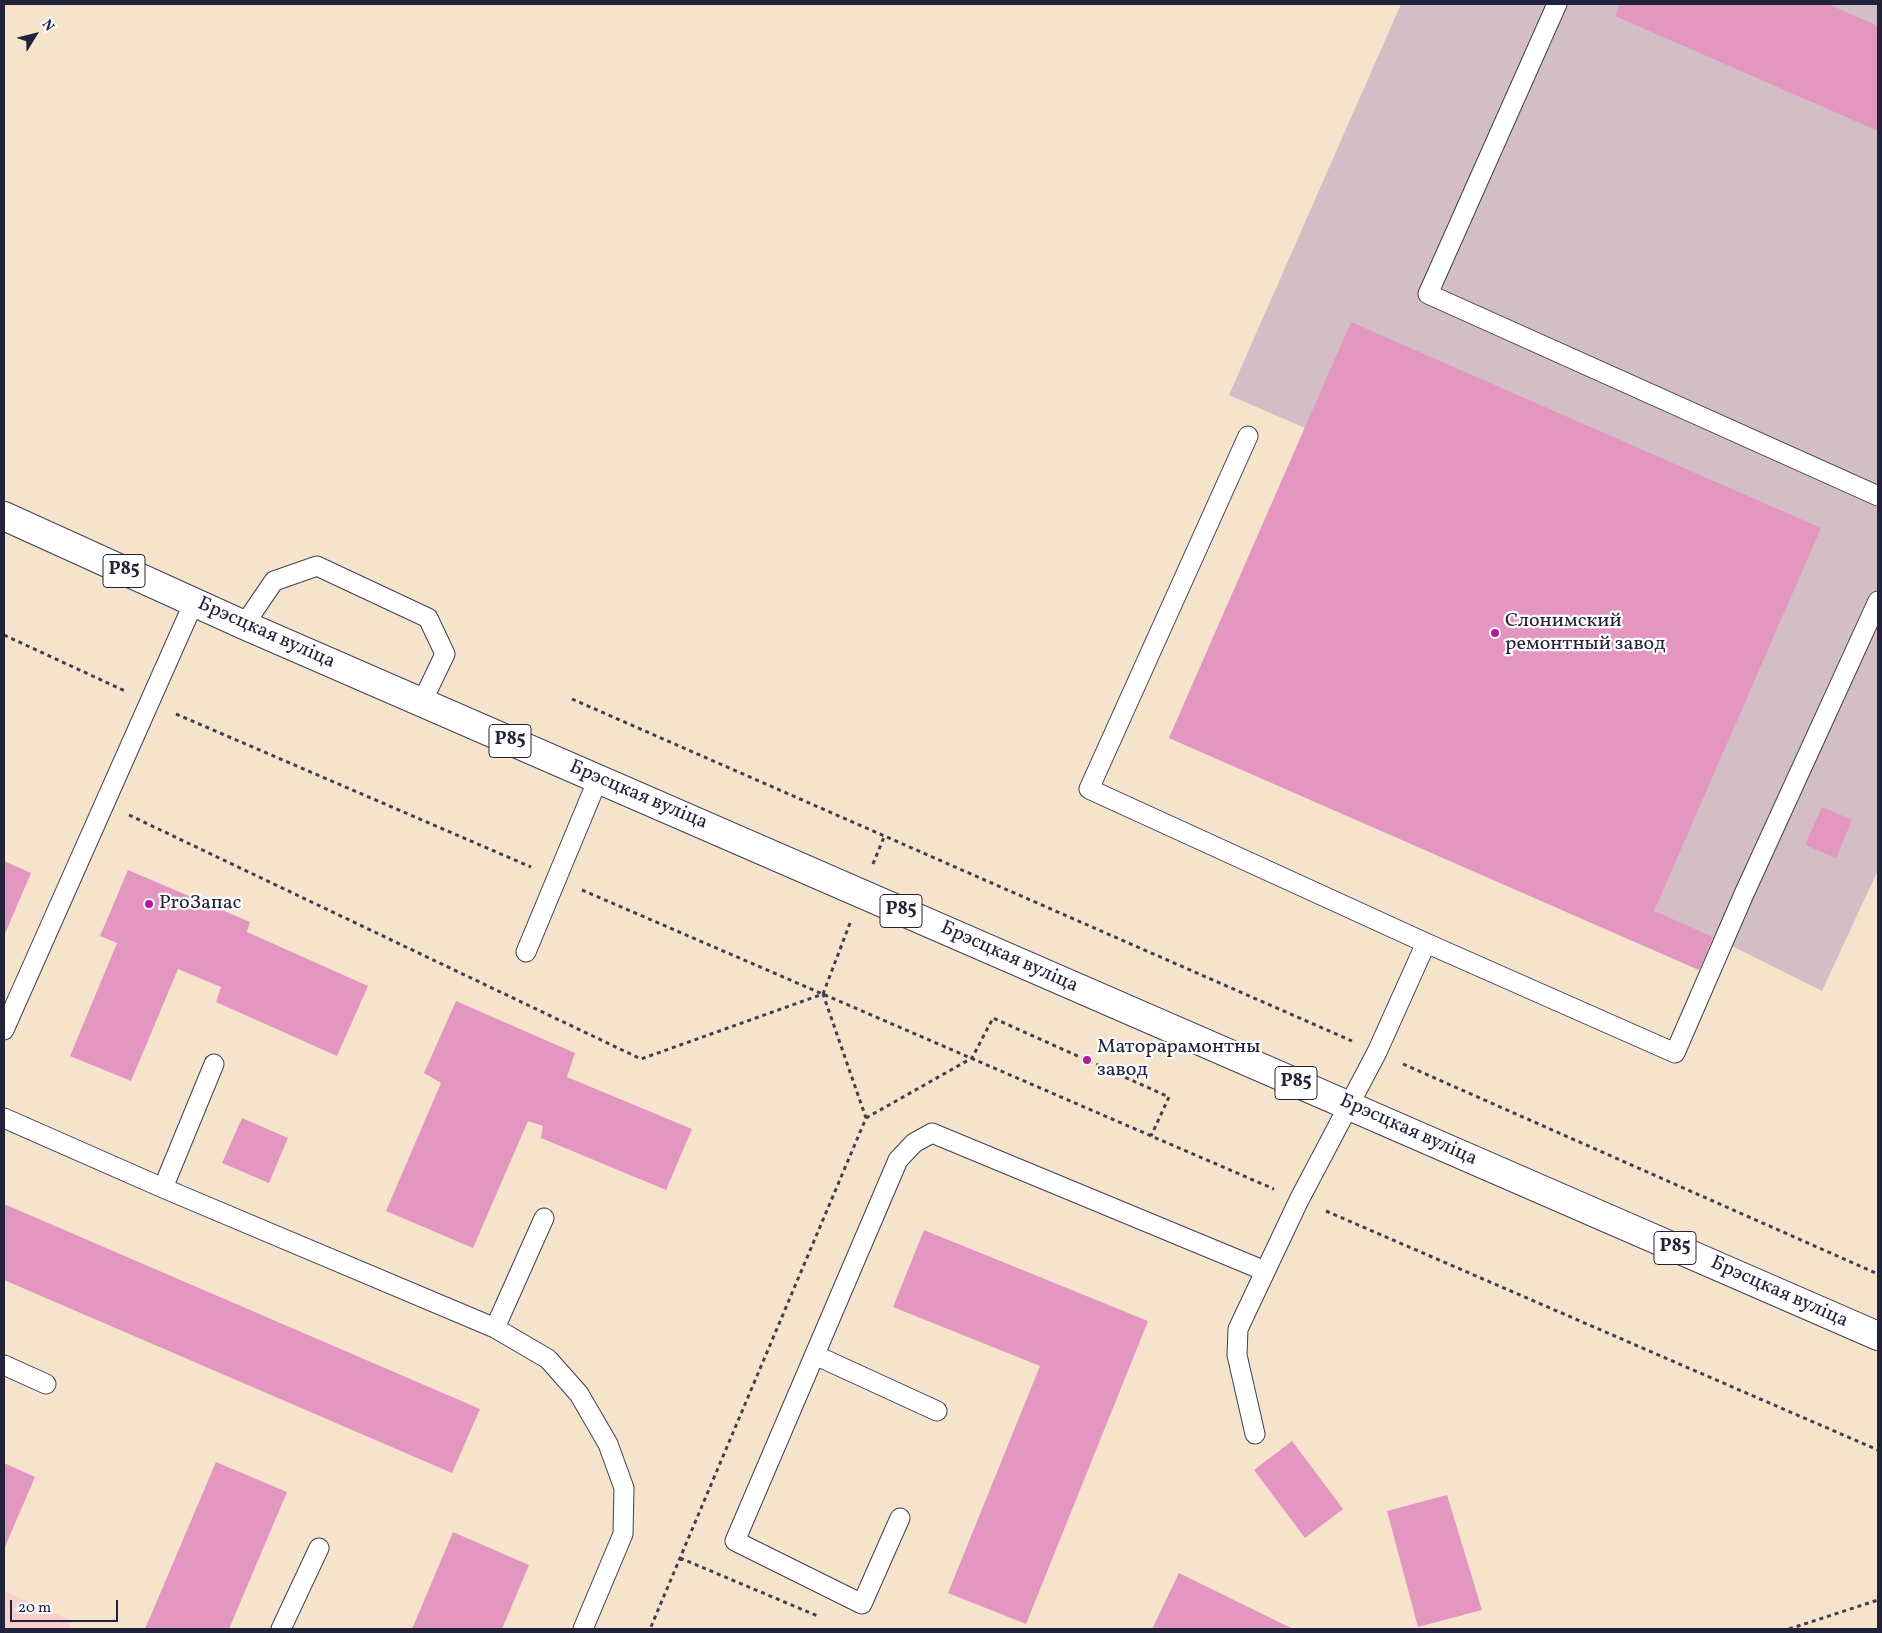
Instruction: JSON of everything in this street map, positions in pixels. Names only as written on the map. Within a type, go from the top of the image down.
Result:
[{"type":"main road","name":"Брэсцкая вуліца","points":[[4,516],[244,625],[1878,1336]]},
{"type":"lane","points":[[1557,4],[1428,294],[1878,496]]},
{"type":"lane","points":[[1248,436],[1089,789],[1675,1053],[1744,894],[1878,601]]},
{"type":"lane","points":[[244,625],[274,580],[317,566],[428,618],[445,654],[422,702]]},
{"type":"lane","points":[[4,1030],[194,602]]},
{"type":"lane","points":[[526,952],[598,779]]},
{"type":"lane","points":[[1255,1434],[1237,1355],[1238,1329],[1299,1200],[1348,1105],[1378,1052],[1426,942]]},
{"type":"lane","points":[[163,1188],[214,1064]]},
{"type":"lane","points":[[4,1118],[163,1188],[495,1328],[548,1359],[579,1394],[608,1444],[624,1488],[622,1534],[583,1629]]},
{"type":"lane","points":[[900,1518],[862,1604],[735,1540],[898,1160],[914,1143],[932,1133],[1265,1271]]},
{"type":"lane","points":[[495,1328],[544,1218]]},
{"type":"lane","points":[[815,1355],[937,1411]]},
{"type":"lane","points":[[4,1365],[46,1384]]},
{"type":"lane","points":[[281,1629],[319,1548]]},
{"type":"path","points":[[4,635],[149,702],[1878,1450]]},
{"type":"path","points":[[572,700],[1378,1052],[1878,1274]]},
{"type":"path","points":[[104,802],[641,1059],[823,994]]},
{"type":"path","points":[[844,938],[823,994],[866,1118]]},
{"type":"path","points":[[650,1629],[866,1118],[972,1058],[993,1018],[1169,1097],[1151,1136]]},
{"type":"path","points":[[680,1558],[822,1618]]},
{"type":"path","points":[[1789,1629],[1878,1600]]},
{"type":"shaded area","points":[[1401,4],[1878,4],[1878,870],[1822,991],[1714,937],[1699,970],[1169,738],[1305,428],[1229,395]]},
{"type":"shaded area","points":[[4,1591],[72,1621],[69,1629],[4,1629]]},
{"type":"building","points":[[1620,4],[1828,4],[1878,26],[1878,131],[1615,16]]},
{"type":"building","name":"Слонимский ремонтный завод","points":[[1351,322],[1821,528],[1654,911],[1713,937],[1699,970],[1169,738]]},
{"type":"building","points":[[1822,807],[1852,820],[1836,858],[1805,845]]},
{"type":"building","points":[[4,861],[31,873],[4,936]]},
{"type":"building","points":[[128,870],[250,922],[247,932],[368,986],[337,1056],[216,1002],[221,987],[178,969],[131,1081],[70,1056],[117,943],[100,936]]},
{"type":"building","points":[[456,1001],[575,1053],[567,1077],[692,1129],[666,1190],[541,1138],[543,1126],[528,1121],[473,1248],[386,1211],[441,1083],[424,1073]]},
{"type":"building","points":[[242,1118],[288,1138],[269,1183],[222,1163]]},
{"type":"building","points":[[4,1204],[480,1409],[452,1473],[4,1280]]},
{"type":"building","points":[[924,1230],[1148,1321],[1026,1624],[948,1593],[1040,1366],[893,1307]]},
{"type":"building","points":[[1292,1441],[1343,1509],[1305,1538],[1254,1470]]},
{"type":"building","points":[[216,1462],[287,1492],[229,1629],[145,1629]]},
{"type":"building","points":[[4,1463],[35,1477],[4,1549]]},
{"type":"building","points":[[1447,1495],[1482,1610],[1418,1627],[1387,1511]]},
{"type":"building","points":[[453,1532],[529,1565],[502,1629],[412,1629]]},
{"type":"building","points":[[1179,1573],[1293,1629],[1152,1629]]},
{"type":"place","name":"Слонимский ремонтный завод","points":[[1495,633]]},
{"type":"place","name":"ProЗапас","points":[[149,904]]},
{"type":"place","name":"Маторарамонтны завод","points":[[1087,1060]]}]
